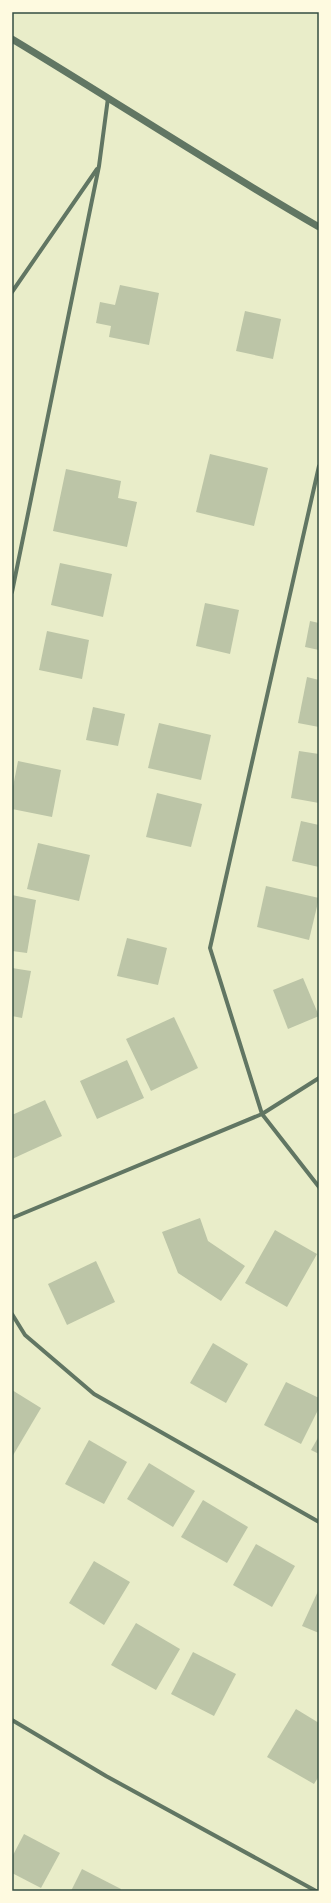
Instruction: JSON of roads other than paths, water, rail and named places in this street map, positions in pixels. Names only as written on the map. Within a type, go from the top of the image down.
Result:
[{"type":"street","points":[[12,39],[109,97],[239,181],[319,227]]},
{"type":"street","points":[[12,592],[99,166],[109,97]]},
{"type":"street","points":[[12,292],[99,166]]},
{"type":"street","points":[[319,466],[210,948],[262,1114],[319,1187]]},
{"type":"street","points":[[12,1218],[262,1114],[319,1078]]},
{"type":"street","points":[[12,1314],[25,1335],[94,1394],[319,1522]]},
{"type":"street","points":[[12,1720],[106,1776],[316,1891]]}]
